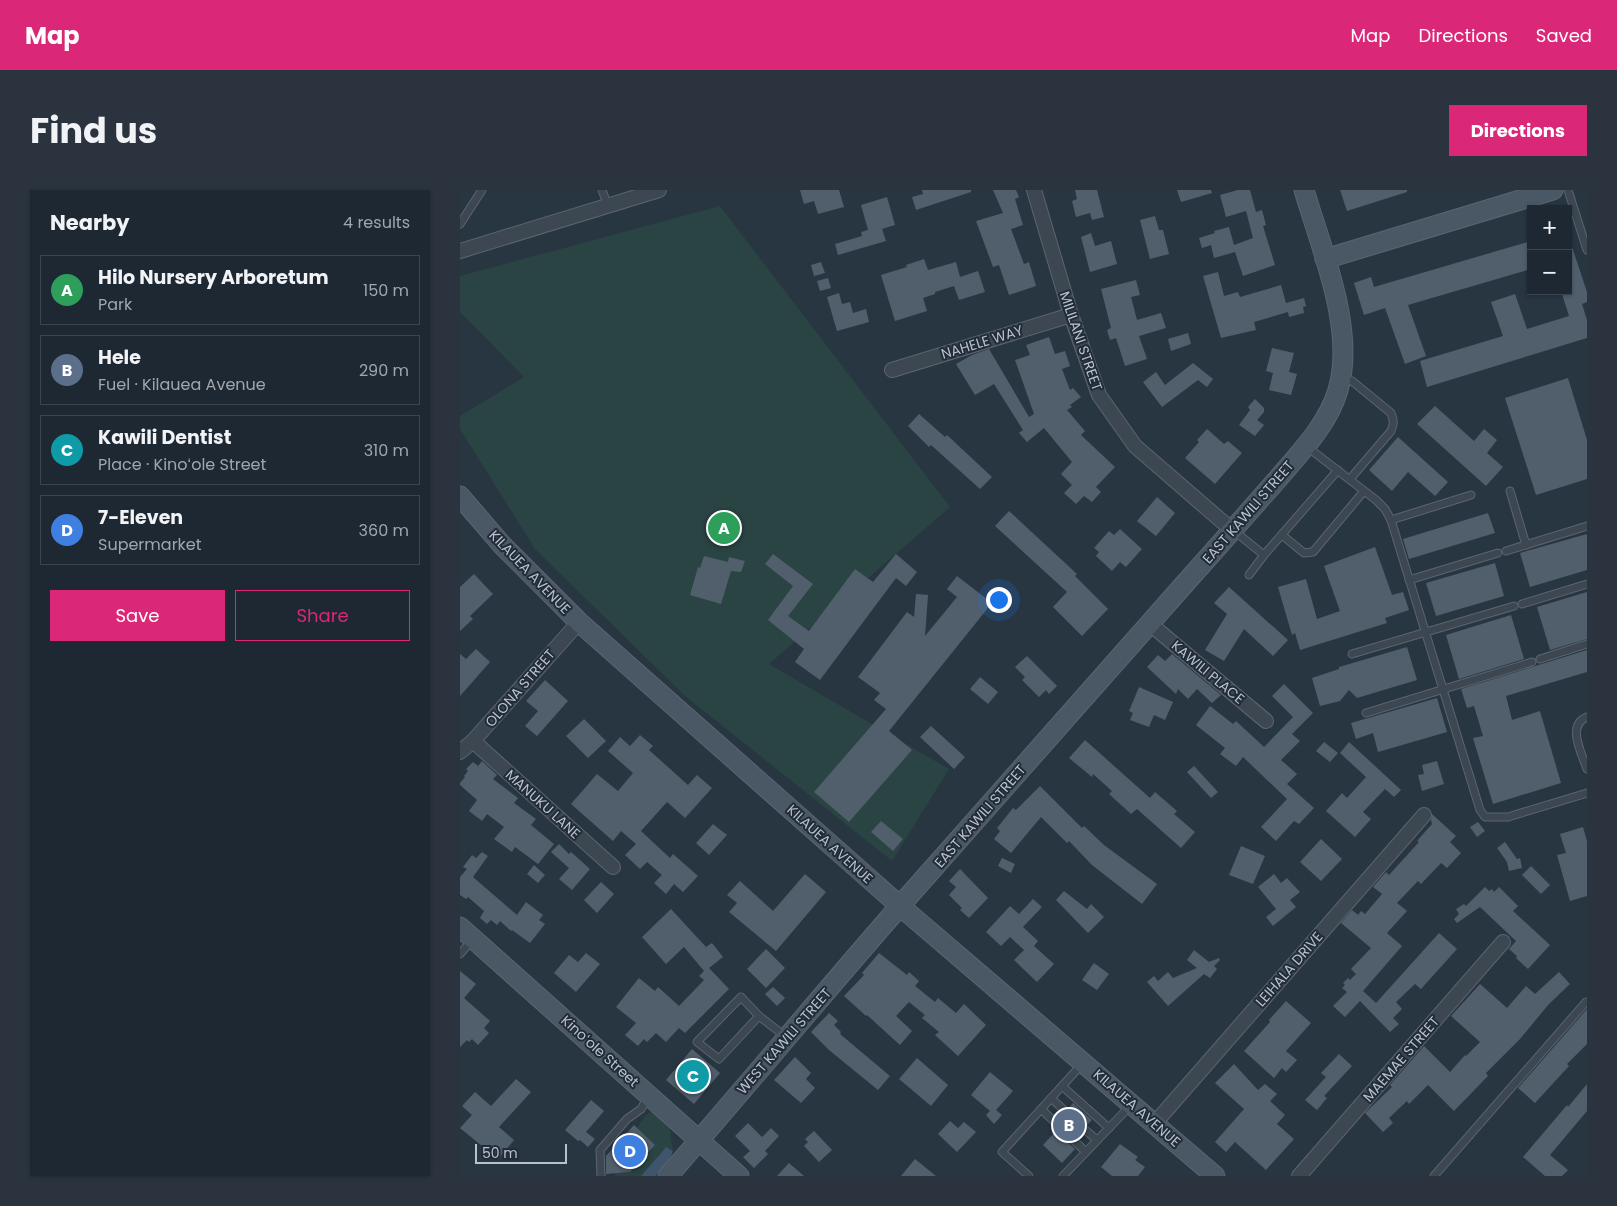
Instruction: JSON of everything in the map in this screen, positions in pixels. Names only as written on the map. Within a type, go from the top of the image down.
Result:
[{"type":"street","points":[[460,251],[659,190]]},
{"type":"street","name":"MILILANI STREET","points":[[1034,190],[1071,315],[1100,395],[1136,446],[1232,530]]},
{"type":"street","name":"EAST KAWILI STREET","points":[[900,906],[1306,445],[1335,399],[1341,376],[1343,356],[1341,322],[1325,259],[1304,190]]},
{"type":"street","points":[[1325,259],[1554,190]]},
{"type":"street","name":"NAHELE WAY","points":[[892,370],[1071,315]]},
{"type":"street","name":"KILAUEA AVENUE","points":[[460,496],[502,545],[579,622],[900,906],[1215,1176]]},
{"type":"street","name":"OLONA STREET","points":[[460,752],[473,741],[579,622]]},
{"type":"street","name":"KAWILI PLACE","points":[[1149,623],[1266,721]]},
{"type":"street","name":"MANUKU LANE","points":[[473,741],[613,867]]},
{"type":"street","name":"LEIHALA DRIVE","points":[[1155,1123],[1424,816]]},
{"type":"street","name":"WEST KAWILI STREET","points":[[668,1176],[900,906]]},
{"type":"street","name":"Kinoʻole Street","points":[[466,933],[739,1176]]},
{"type":"street","name":"MAEMAE STREET","points":[[1299,1176],[1503,942]]},
{"type":"lane","points":[[460,224],[482,190]]},
{"type":"lane","points":[[602,190],[608,206]]},
{"type":"lane","points":[[1568,190],[1587,250]]},
{"type":"lane","points":[[1341,376],[1352,381],[1391,413],[1394,420],[1391,432],[1350,480]]},
{"type":"lane","points":[[1306,445],[1385,509],[1391,520],[1480,810],[1485,817],[1508,818],[1587,793]]},
{"type":"lane","points":[[1249,575],[1338,470]]},
{"type":"lane","points":[[1282,535],[1304,554],[1310,554],[1364,491]]},
{"type":"lane","points":[[1510,491],[1526,545]]},
{"type":"lane","points":[[1391,520],[1471,496]]},
{"type":"lane","points":[[1506,551],[1587,526]]},
{"type":"lane","points":[[1232,530],[1264,555]]},
{"type":"lane","points":[[1409,580],[1498,553]]},
{"type":"lane","points":[[1352,654],[1587,584]]},
{"type":"lane","points":[[1540,659],[1587,644]]},
{"type":"lane","points":[[1366,713],[1532,662]]},
{"type":"lane","points":[[1587,717],[1579,723],[1576,736],[1587,769]]},
{"type":"lane","points":[[460,954],[466,933]]},
{"type":"lane","points":[[759,1016],[719,1059],[698,1042],[741,997],[759,1016],[787,1038]]},
{"type":"lane","points":[[1434,1176],[1586,1002]]},
{"type":"lane","points":[[1030,1176],[1002,1152],[1083,1062]]},
{"type":"lane","points":[[1062,1086],[1109,1128]]},
{"type":"lane","points":[[601,1176],[600,1150],[627,1119],[641,1109],[650,1095]]},
{"type":"lane","points":[[1051,1098],[1066,1112]]},
{"type":"lane","points":[[1063,1176],[1132,1104]]},
{"type":"lane","points":[[1041,1109],[1086,1152]]},
{"type":"lane","points":[[1084,1129],[1097,1140]]},
{"type":"green space","points":[[720,206],[950,507],[769,664],[949,769],[892,861],[685,696],[535,549],[460,429],[460,416],[524,377],[460,312],[460,276]]},
{"type":"green space","points":[[655,1110],[669,1124],[673,1151],[666,1147],[641,1176],[615,1176],[615,1173],[630,1172],[655,1145],[637,1128],[646,1115]]},
{"type":"water","points":[[666,1147],[673,1151],[671,1157],[656,1176],[641,1176]]},
{"type":"building","points":[[800,190],[839,190],[844,207],[818,214],[814,201],[804,204]]},
{"type":"building","points":[[922,190],[971,190],[971,192],[916,210],[912,197],[923,194]]},
{"type":"building","points":[[993,190],[1016,190],[1019,197],[1015,199],[1023,225],[1011,229],[1024,264],[1029,262],[1036,286],[1009,295],[999,265],[993,267],[976,221],[1003,213]]},
{"type":"building","points":[[1075,190],[1097,190],[1104,217],[1092,220],[1090,213],[1076,217],[1072,201],[1077,199]]},
{"type":"building","points":[[1177,190],[1211,190],[1212,193],[1181,202]]},
{"type":"building","points":[[1238,190],[1250,190],[1256,212],[1262,210],[1266,225],[1263,226],[1275,265],[1243,276],[1235,252],[1214,258],[1211,245],[1202,248],[1199,238],[1229,227],[1234,245],[1253,238],[1246,211],[1226,217],[1220,195]]},
{"type":"building","points":[[1340,190],[1407,190],[1407,192],[1347,211]]},
{"type":"building","points":[[887,197],[895,225],[882,229],[886,241],[838,255],[835,244],[862,236],[861,232],[868,230],[861,205]]},
{"type":"building","points":[[1155,216],[1159,230],[1163,230],[1169,254],[1150,259],[1140,220]]},
{"type":"building","points":[[1091,233],[1095,246],[1111,241],[1117,264],[1090,272],[1081,237]]},
{"type":"building","points":[[1527,242],[1527,270],[1408,305],[1426,356],[1405,364],[1385,308],[1364,315],[1354,283],[1371,277],[1374,287]]},
{"type":"building","points":[[1572,247],[1587,292],[1587,302],[1582,304],[1587,320],[1587,338],[1427,387],[1420,361],[1503,336],[1491,302],[1515,294],[1527,329],[1569,316],[1562,295],[1572,295]]},
{"type":"building","points":[[924,259],[928,270],[956,262],[960,277],[978,271],[985,292],[959,300],[954,286],[935,292],[935,294],[923,298],[927,311],[895,321],[881,275],[907,267],[906,265]]},
{"type":"building","points":[[821,262],[825,273],[814,276],[811,265]]},
{"type":"building","points":[[1218,272],[1224,296],[1238,292],[1240,297],[1281,285],[1286,303],[1304,298],[1306,306],[1303,307],[1304,313],[1289,317],[1288,312],[1254,322],[1256,330],[1221,338],[1203,276]]},
{"type":"building","points":[[828,278],[831,288],[820,291],[817,281]]},
{"type":"building","points":[[1136,280],[1140,295],[1131,297],[1137,320],[1161,313],[1166,328],[1139,336],[1147,359],[1125,366],[1116,338],[1110,340],[1107,330],[1111,328],[1101,289]]},
{"type":"building","points":[[839,293],[842,304],[850,302],[853,313],[866,309],[869,322],[837,331],[827,297]]},
{"type":"building","points":[[1188,333],[1191,344],[1171,351],[1168,339]]},
{"type":"building","points":[[1049,337],[1055,354],[1065,351],[1070,366],[1062,369],[1070,390],[1073,388],[1081,397],[1070,405],[1072,407],[1067,410],[1085,431],[1081,435],[1115,467],[1096,487],[1101,492],[1092,502],[1084,496],[1076,504],[1064,493],[1072,485],[1061,474],[1072,462],[1044,428],[1027,442],[1019,433],[1023,430],[994,384],[975,395],[956,364],[972,355],[989,349],[1029,417],[1034,414],[1015,360],[1030,355],[1026,345]]},
{"type":"building","points":[[1272,348],[1294,353],[1289,372],[1297,374],[1291,395],[1269,390],[1273,373],[1266,371]]},
{"type":"building","points":[[1193,363],[1213,379],[1207,387],[1198,380],[1162,407],[1143,382],[1156,372],[1165,385]]},
{"type":"building","points":[[1568,378],[1587,440],[1587,479],[1536,495],[1505,398]]},
{"type":"building","points":[[1255,399],[1264,408],[1264,412],[1257,420],[1264,425],[1255,436],[1239,425],[1250,410],[1248,407]]},
{"type":"building","points":[[1435,406],[1474,441],[1484,429],[1497,440],[1487,453],[1503,467],[1486,486],[1417,424]]},
{"type":"building","points":[[919,414],[945,437],[947,435],[992,477],[980,489],[931,445],[929,447],[908,426]]},
{"type":"building","points":[[1207,429],[1224,444],[1228,441],[1242,453],[1215,484],[1185,458]]},
{"type":"building","points":[[1398,437],[1448,482],[1435,496],[1408,472],[1392,491],[1369,470]]},
{"type":"building","points":[[1157,497],[1175,513],[1156,536],[1137,521]]},
{"type":"building","points":[[1009,511],[1077,574],[1075,576],[1108,609],[1082,636],[1053,607],[1067,592],[995,526]]},
{"type":"building","points":[[1488,513],[1495,533],[1409,559],[1403,539]]},
{"type":"building","points":[[1120,529],[1142,549],[1126,567],[1120,562],[1112,571],[1096,556],[1099,552],[1094,548],[1109,531],[1114,535]]},
{"type":"building","points":[[1587,534],[1587,570],[1530,587],[1520,553]]},
{"type":"building","points":[[1375,547],[1392,595],[1403,592],[1409,610],[1385,618],[1387,623],[1300,650],[1295,633],[1292,635],[1278,587],[1306,579],[1317,619],[1340,611],[1324,566]]},
{"type":"building","points":[[773,554],[813,584],[788,616],[809,631],[855,569],[873,582],[896,554],[917,572],[906,586],[896,578],[820,680],[795,662],[804,649],[768,620],[793,586],[765,564]]},
{"type":"building","points":[[704,556],[728,562],[729,557],[745,561],[741,572],[731,571],[721,604],[690,595],[698,567],[700,568]]},
{"type":"building","points":[[1495,563],[1504,596],[1436,616],[1426,583]]},
{"type":"building","points":[[474,574],[493,594],[470,616],[473,619],[460,631],[460,587]]},
{"type":"building","points":[[957,576],[992,603],[889,731],[912,750],[849,822],[814,792],[886,709],[874,700],[880,693],[858,677],[907,612],[914,617],[916,594],[928,595],[925,636],[957,597],[947,589]]},
{"type":"building","points":[[1229,587],[1288,640],[1273,656],[1244,629],[1224,661],[1205,650],[1227,614],[1214,603]]},
{"type":"building","points":[[1587,592],[1587,639],[1550,650],[1537,607]]},
{"type":"building","points":[[1511,615],[1524,659],[1459,679],[1446,635]]},
{"type":"building","points":[[1407,647],[1417,680],[1357,698],[1349,690],[1340,701],[1320,706],[1312,678],[1339,669],[1339,667]]},
{"type":"building","points":[[476,649],[490,662],[460,696],[460,654],[466,659]]},
{"type":"building","points":[[1587,650],[1587,672],[1506,696],[1512,720],[1540,711],[1561,783],[1493,804],[1473,738],[1483,736],[1474,706],[1467,708],[1461,689]]},
{"type":"building","points":[[1172,654],[1221,695],[1212,703],[1197,689],[1188,699],[1178,689],[1176,694],[1147,667],[1158,655],[1165,661]]},
{"type":"building","points":[[1027,656],[1057,686],[1049,694],[1046,690],[1039,697],[1022,680],[1025,677],[1015,667]]},
{"type":"building","points":[[980,677],[998,692],[988,704],[970,689]]},
{"type":"building","points":[[545,680],[568,701],[537,736],[525,726],[538,711],[526,701]]},
{"type":"building","points":[[1284,684],[1313,713],[1292,734],[1300,741],[1281,760],[1297,774],[1287,784],[1314,808],[1299,824],[1294,821],[1276,841],[1261,827],[1287,799],[1243,757],[1236,766],[1220,754],[1225,748],[1196,725],[1210,706],[1233,724],[1236,721],[1264,747],[1293,717],[1272,696]]},
{"type":"building","points":[[1139,687],[1173,702],[1165,720],[1154,715],[1149,727],[1130,720],[1133,713],[1129,711]]},
{"type":"building","points":[[1437,698],[1447,732],[1378,752],[1373,733],[1356,739],[1351,723]]},
{"type":"building","points":[[584,719],[606,741],[588,758],[566,736]]},
{"type":"building","points":[[931,726],[965,757],[954,769],[920,737]]},
{"type":"building","points":[[640,735],[653,746],[649,750],[688,785],[697,775],[712,788],[685,818],[667,802],[641,831],[670,858],[673,854],[698,876],[683,892],[674,884],[666,894],[654,883],[662,875],[647,862],[640,869],[625,855],[636,844],[621,831],[613,841],[571,804],[597,774],[618,791],[633,773],[608,751],[620,737],[630,746]]},
{"type":"building","points":[[1085,740],[1150,798],[1155,792],[1177,811],[1174,814],[1195,832],[1181,848],[1137,809],[1131,814],[1109,794],[1112,791],[1093,774],[1092,777],[1069,758]]},
{"type":"building","points":[[1324,742],[1338,753],[1330,762],[1316,751]]},
{"type":"building","points":[[1349,742],[1401,790],[1394,797],[1385,789],[1363,812],[1371,819],[1355,837],[1326,811],[1342,793],[1347,798],[1366,777],[1340,753]]},
{"type":"building","points":[[482,761],[497,775],[493,779],[518,798],[514,803],[536,819],[531,825],[554,844],[538,864],[515,847],[512,852],[494,839],[504,827],[487,814],[482,821],[469,811],[477,800],[460,783],[468,771],[466,769],[473,762],[478,766]]},
{"type":"building","points":[[1437,761],[1444,784],[1422,791],[1418,775],[1424,774],[1422,765]]},
{"type":"building","points":[[1194,766],[1218,792],[1211,798],[1187,772]]},
{"type":"building","points":[[1040,786],[1082,828],[1084,826],[1104,845],[1157,884],[1142,904],[1092,865],[1069,841],[1067,843],[1041,817],[1011,853],[994,839],[1000,831],[997,828],[1013,808],[1016,810]]},
{"type":"building","points":[[1432,814],[1456,836],[1450,842],[1461,853],[1447,868],[1441,863],[1421,884],[1418,881],[1397,903],[1407,911],[1387,933],[1402,946],[1363,991],[1376,1003],[1439,933],[1457,949],[1421,989],[1415,984],[1396,1002],[1402,1009],[1393,1018],[1399,1024],[1390,1032],[1360,1001],[1345,1017],[1333,1006],[1347,992],[1342,988],[1345,985],[1343,983],[1348,978],[1350,980],[1356,974],[1351,969],[1371,948],[1341,923],[1352,910],[1358,915],[1361,911],[1365,914],[1382,894],[1373,887],[1386,872],[1389,875],[1419,842],[1417,841],[1432,824]]},
{"type":"building","points":[[881,821],[903,839],[893,851],[871,832]]},
{"type":"building","points":[[1478,822],[1485,831],[1477,837],[1470,827]]},
{"type":"building","points":[[713,824],[727,835],[709,855],[696,843]]},
{"type":"building","points":[[1583,827],[1587,841],[1587,896],[1570,901],[1557,855],[1566,853],[1560,834]]},
{"type":"building","points":[[1321,839],[1342,859],[1321,881],[1300,862]]},
{"type":"building","points":[[1505,842],[1517,859],[1520,858],[1522,868],[1509,871],[1507,862],[1497,848]]},
{"type":"building","points":[[559,844],[569,854],[571,852],[590,869],[572,890],[559,879],[569,868],[551,852]]},
{"type":"building","points":[[1241,846],[1265,856],[1253,884],[1229,875]]},
{"type":"building","points":[[482,852],[488,856],[473,877],[517,915],[526,902],[543,915],[539,920],[545,924],[530,943],[511,931],[500,921],[497,925],[491,920],[487,924],[480,918],[484,911],[468,897],[466,899],[460,895],[460,877],[467,869],[463,867],[472,855],[476,858]]},
{"type":"building","points":[[1002,858],[1015,864],[1011,873],[998,866]]},
{"type":"building","points":[[534,865],[545,875],[538,883],[527,874]]},
{"type":"building","points":[[1531,866],[1550,885],[1541,894],[1522,875]]},
{"type":"building","points":[[960,869],[988,898],[969,918],[960,910],[962,908],[949,895],[956,887],[949,881]]},
{"type":"building","points":[[805,874],[826,892],[776,951],[729,912],[737,903],[727,895],[740,881],[773,911]]},
{"type":"building","points":[[1274,874],[1281,883],[1287,878],[1300,892],[1290,900],[1296,907],[1273,926],[1266,917],[1276,909],[1258,887]]},
{"type":"building","points":[[601,882],[614,894],[597,913],[584,900]]},
{"type":"building","points":[[1485,887],[1489,891],[1492,889],[1494,892],[1499,887],[1518,906],[1513,911],[1550,945],[1528,969],[1509,949],[1516,941],[1480,907],[1457,923],[1454,919],[1459,914],[1456,909],[1464,904],[1466,906]]},
{"type":"building","points":[[1064,891],[1087,909],[1091,904],[1104,917],[1088,933],[1056,900]]},
{"type":"building","points":[[1033,899],[1042,907],[1023,927],[1038,941],[1034,946],[1054,964],[1037,982],[1014,960],[1024,950],[1010,937],[1001,946],[986,932],[1010,906],[1019,914]]},
{"type":"building","points":[[671,909],[706,947],[712,943],[723,957],[709,968],[729,989],[685,1033],[679,1028],[666,1042],[656,1033],[647,1042],[644,1039],[638,1046],[625,1035],[636,1023],[616,1007],[639,978],[655,991],[658,987],[679,1006],[704,980],[699,976],[704,971],[684,947],[666,964],[642,937]]},
{"type":"building","points":[[766,949],[785,968],[766,988],[747,969]]},
{"type":"building","points":[[1194,950],[1209,962],[1219,958],[1220,960],[1214,966],[1217,969],[1210,978],[1204,974],[1168,1006],[1147,982],[1154,976],[1158,981],[1168,972],[1173,978],[1197,968],[1187,960]]},
{"type":"building","points":[[586,953],[600,964],[576,992],[554,973],[569,955],[578,962]]},
{"type":"building","points":[[879,953],[907,975],[909,972],[919,981],[915,986],[935,1002],[938,998],[956,1013],[964,1004],[986,1025],[958,1056],[935,1035],[939,1032],[922,1018],[925,1015],[909,1002],[896,1016],[912,1031],[900,1045],[844,996],[864,975],[862,973]]},
{"type":"building","points":[[1094,963],[1109,974],[1097,990],[1082,980]]},
{"type":"building","points":[[460,971],[476,984],[464,998],[490,1021],[484,1028],[489,1033],[478,1045],[472,1039],[469,1042],[467,1040],[460,1047]]},
{"type":"building","points":[[1559,972],[1570,984],[1548,1005],[1520,1039],[1486,1073],[1488,1076],[1454,1111],[1428,1085],[1409,1104],[1407,1101],[1389,1118],[1393,1123],[1383,1132],[1365,1113],[1392,1087],[1390,1085],[1424,1046],[1450,1072],[1480,1042],[1451,1016],[1480,984],[1507,1008],[1526,986],[1535,994]]},
{"type":"building","points":[[773,987],[785,998],[777,1006],[765,994]]},
{"type":"building","points":[[1286,1001],[1311,1023],[1286,1051],[1297,1060],[1286,1072],[1282,1068],[1274,1078],[1244,1051]]},
{"type":"building","points":[[1587,1009],[1587,1044],[1567,1064],[1569,1066],[1535,1103],[1518,1088]]},
{"type":"building","points":[[829,1013],[838,1021],[834,1025],[841,1032],[840,1034],[890,1076],[878,1090],[829,1050],[811,1032]]},
{"type":"building","points":[[692,1049],[720,1073],[694,1104],[666,1080]]},
{"type":"building","points":[[1339,1054],[1352,1066],[1324,1096],[1327,1098],[1317,1110],[1305,1100],[1326,1077],[1321,1073]]},
{"type":"building","points":[[795,1057],[811,1073],[806,1079],[815,1088],[801,1103],[774,1080]]},
{"type":"building","points":[[917,1058],[948,1085],[931,1106],[899,1079]]},
{"type":"building","points":[[1234,1064],[1258,1090],[1265,1084],[1277,1094],[1270,1101],[1285,1115],[1277,1124],[1294,1139],[1266,1170],[1235,1142],[1226,1152],[1215,1142],[1244,1109],[1215,1083]]},
{"type":"building","points":[[990,1072],[1013,1091],[996,1110],[1002,1115],[994,1124],[986,1115],[990,1111],[971,1095]]},
{"type":"building","points":[[516,1079],[531,1092],[499,1127],[514,1140],[498,1159],[460,1128],[472,1115],[462,1106],[475,1092],[491,1106]]},
{"type":"building","points":[[1587,1084],[1587,1111],[1550,1155],[1568,1170],[1562,1176],[1545,1176],[1523,1157]]},
{"type":"building","points":[[591,1100],[604,1111],[586,1132],[595,1139],[588,1147],[565,1130]]},
{"type":"building","points":[[1073,1103],[1092,1120],[1087,1125],[1080,1125],[1080,1133],[1077,1136],[1059,1119],[1062,1116],[1067,1117],[1070,1115],[1071,1111],[1069,1108]]},
{"type":"building","points":[[950,1121],[958,1128],[964,1122],[976,1132],[957,1152],[938,1134]]},
{"type":"building","points":[[748,1123],[762,1137],[771,1128],[779,1136],[765,1151],[768,1154],[754,1168],[743,1157],[750,1151],[735,1136]]},
{"type":"building","points":[[634,1125],[655,1145],[630,1172],[606,1174],[606,1156]]},
{"type":"building","points":[[814,1131],[832,1150],[819,1162],[804,1146],[808,1142],[805,1139]]},
{"type":"building","points":[[1056,1131],[1075,1149],[1062,1163],[1043,1145]]},
{"type":"building","points":[[1120,1144],[1138,1157],[1135,1160],[1145,1167],[1138,1176],[1112,1176],[1101,1167]]},
{"type":"building","points":[[915,1159],[936,1176],[901,1176]]},
{"type":"building","points":[[789,1163],[804,1176],[777,1176]]},
{"type":"place","name":"Hilo Nursery Arboretum","points":[[724,528]]},
{"type":"place","name":"Kawili Dentist","points":[[693,1076]]},
{"type":"place","name":"Hele","points":[[1069,1125]]},
{"type":"place","name":"7-Eleven","points":[[630,1151]]}]
